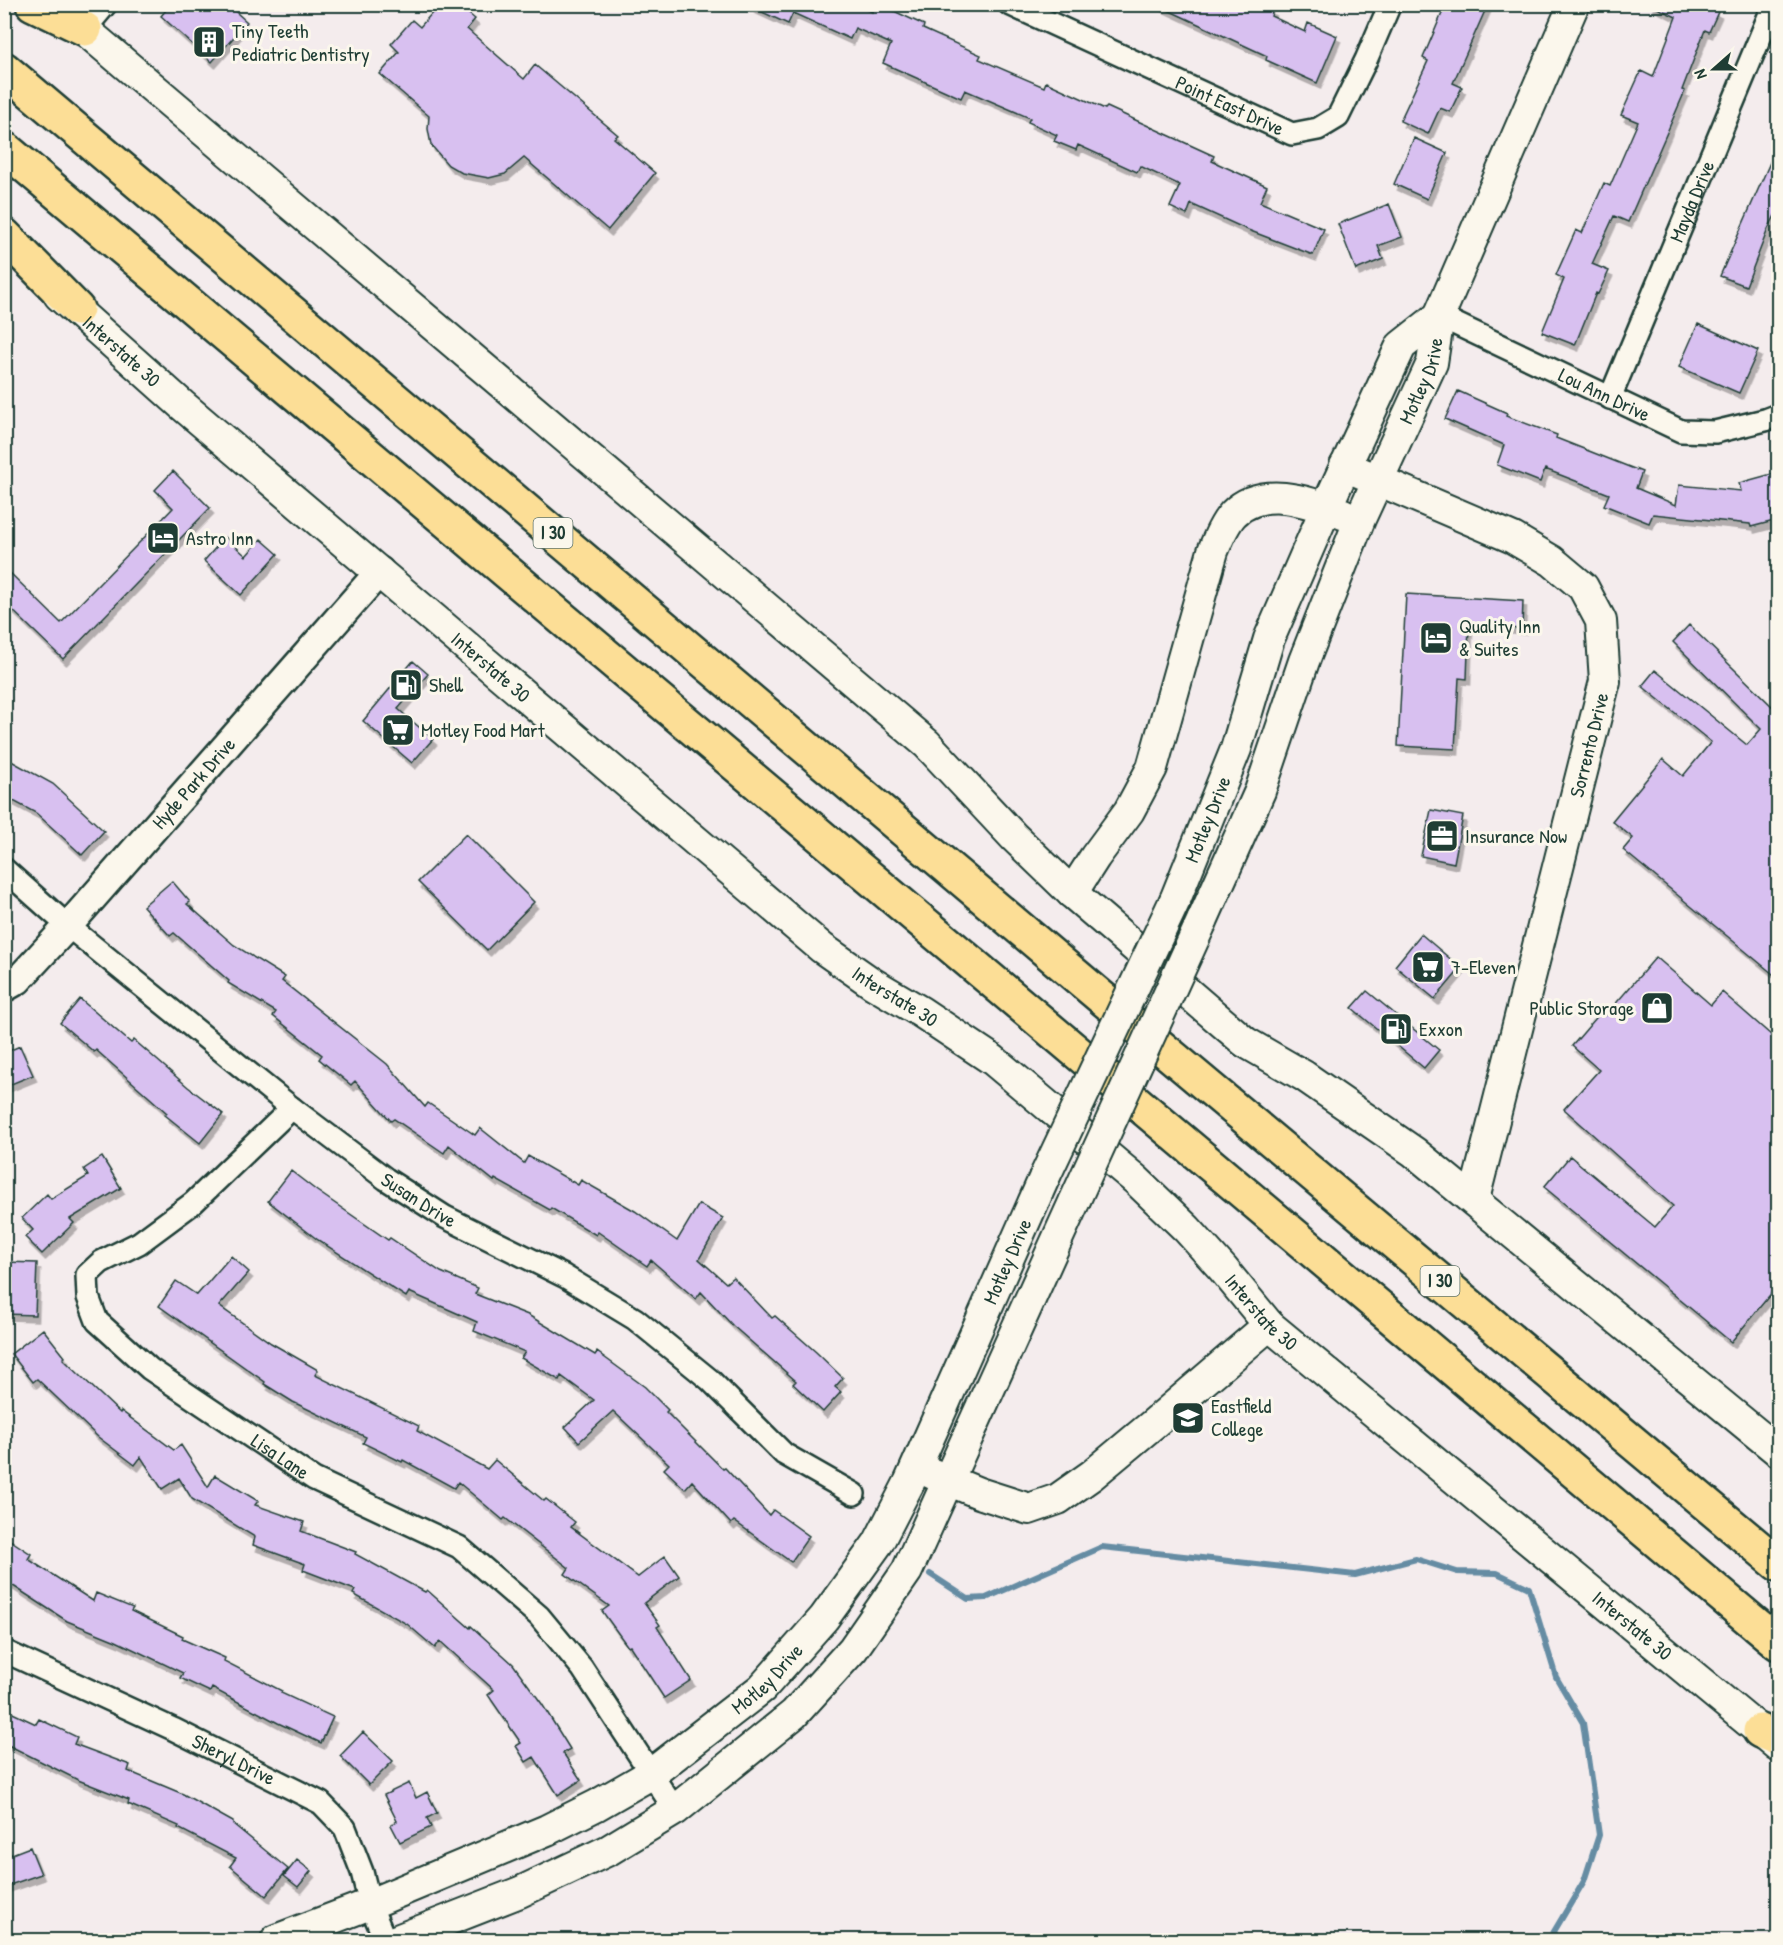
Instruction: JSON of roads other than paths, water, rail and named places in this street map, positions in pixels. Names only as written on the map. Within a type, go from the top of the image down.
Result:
[{"type":"highway","points":[[33,4],[85,29]]},
{"type":"highway","name":"I 30","points":[[4,69],[1101,997],[1779,1564]]},
{"type":"highway","points":[[4,148],[1779,1643]]},
{"type":"highway","points":[[4,235],[77,309]]},
{"type":"main road","points":[[55,4],[927,744],[1014,837],[1072,893],[1245,1042],[1304,1076],[1411,1150],[1779,1451]]},
{"type":"main road","name":"Motley Drive","points":[[397,1941],[530,1887],[609,1850],[675,1810],[794,1714],[853,1649],[908,1571],[1260,791],[1304,661],[1360,519],[1432,363],[1439,316],[1574,4]]},
{"type":"main road","name":"Interstate 30","points":[[4,252],[77,309],[182,405],[822,948],[872,983],[921,1012],[993,1060],[1136,1180],[1187,1229],[1269,1325],[1772,1739]]},
{"type":"main road","name":"Motley Drive","points":[[276,1941],[547,1830],[651,1774],[762,1688],[824,1618],[878,1543],[916,1467],[1045,1176],[1175,900],[1236,749],[1269,639],[1345,466],[1401,346],[1439,316]]},
{"type":"main road","name":"Sorrento Drive","points":[[1345,466],[1513,538],[1552,561],[1583,587],[1601,621],[1605,681],[1474,1200]]},
{"type":"main road","points":[[1072,893],[1095,856],[1129,811],[1152,768],[1210,561],[1221,532],[1233,514],[1252,502],[1270,497],[1290,498],[1360,519]]},
{"type":"main road","points":[[916,1467],[1029,1509],[1058,1499],[1100,1468],[1269,1325]]},
{"type":"street","points":[[85,29],[106,4]]},
{"type":"street","name":"Point East Drive","points":[[1009,4],[1292,134],[1318,129],[1338,117],[1390,4]]},
{"type":"street","name":"Mayda Drive","points":[[1610,398],[1774,4]]},
{"type":"street","name":"Lou Ann Drive","points":[[1439,316],[1681,431],[1715,432],[1779,415]]},
{"type":"street","name":"Hyde Park Drive","points":[[4,988],[18,980],[68,926],[380,571]]},
{"type":"street","name":"Susan Drive","points":[[4,869],[68,926],[292,1108],[386,1179],[445,1217],[564,1276],[635,1318],[710,1380],[784,1454],[854,1494]]},
{"type":"street","name":"Lisa Lane","points":[[292,1108],[193,1203],[139,1243],[101,1262],[87,1275],[88,1297],[97,1321],[150,1369],[314,1479],[459,1547],[539,1616],[582,1668],[675,1810]]},
{"type":"street","name":"Sheryl Drive","points":[[4,1651],[173,1729],[321,1803],[345,1828],[385,1941]]},
{"type":"waterway","points":[[930,1574],[968,1599],[986,1598],[1102,1547],[1355,1575],[1416,1559],[1457,1572],[1497,1573],[1529,1588],[1556,1677],[1583,1723],[1599,1835],[1584,1881],[1549,1940]]},
{"type":"place","name":"Tiny Teeth Pediatric Dentistry","points":[[209,42]]},
{"type":"place","name":"Astro Inn","points":[[163,538]]},
{"type":"place","name":"Quality Inn & Suites","points":[[1436,638]]},
{"type":"place","name":"Shell","points":[[406,685]]},
{"type":"place","name":"Motley Food Mart","points":[[398,730]]},
{"type":"place","name":"Insurance Now","points":[[1442,836]]},
{"type":"place","name":"7-Eleven","points":[[1428,967]]},
{"type":"place","name":"Public Storage","points":[[1657,1008]]},
{"type":"place","name":"Exxon","points":[[1396,1029]]},
{"type":"place","name":"Eastfield College","points":[[1188,1418]]}]
